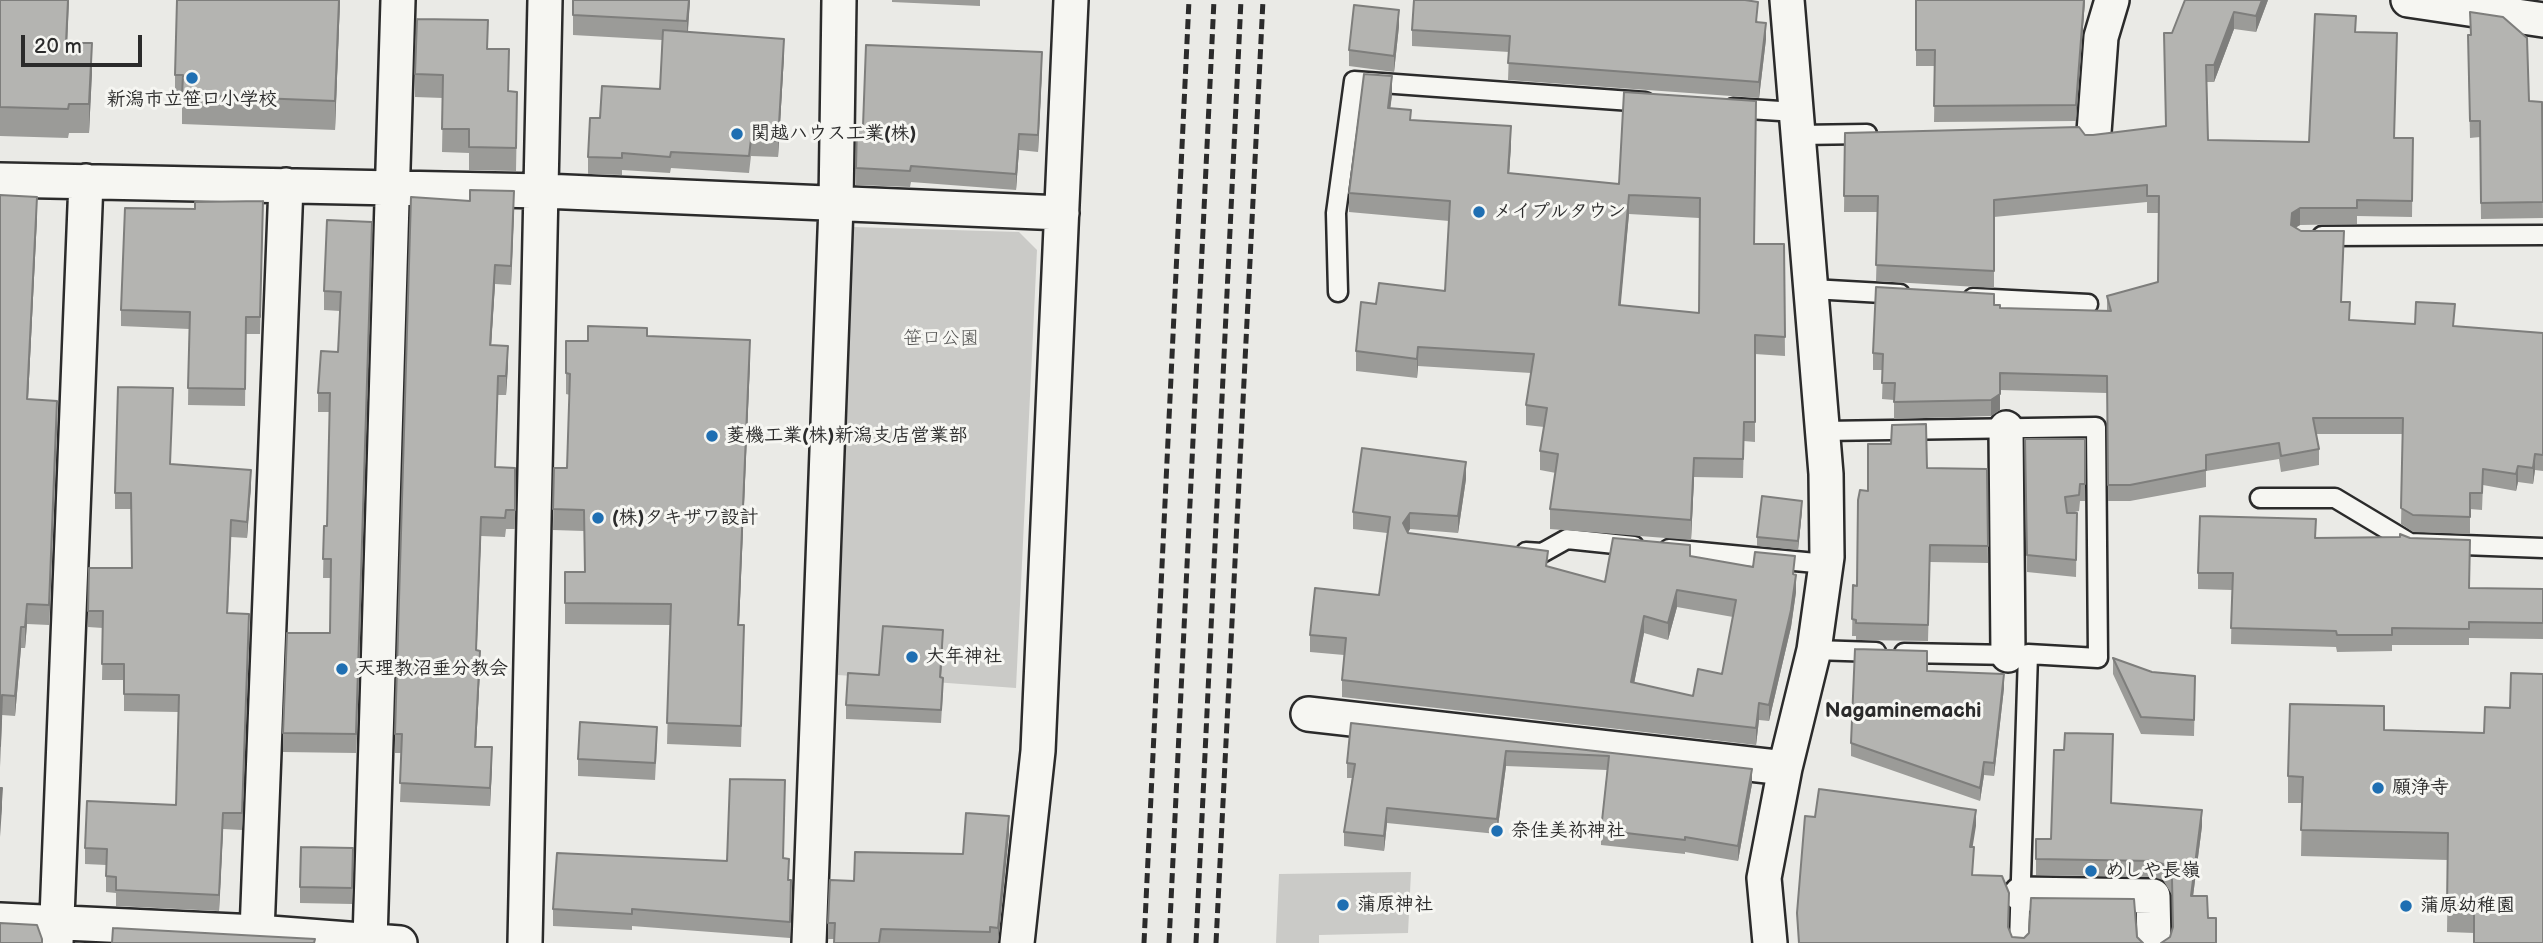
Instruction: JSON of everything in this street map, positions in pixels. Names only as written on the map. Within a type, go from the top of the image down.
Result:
[{"type":"street","points":[[0,920],[56,932],[193,936],[257,932],[385,942],[398,0]]},
{"type":"street","points":[[525,943],[545,0]]},
{"type":"street","points":[[809,943],[836,205],[839,0]]},
{"type":"street","points":[[1017,943],[1038,751],[1071,0]]},
{"type":"street","points":[[1770,943],[1764,878],[1785,768],[1814,650],[1826,564],[1823,431],[1787,0]]},
{"type":"street","points":[[2088,132],[2101,37],[2112,0]]},
{"type":"street","points":[[2408,0],[2543,20]]},
{"type":"street","points":[[0,180],[542,191],[1062,214]]},
{"type":"street","points":[[56,932],[86,181]]},
{"type":"street","points":[[257,932],[286,185]]},
{"type":"street","points":[[2006,428],[2018,654]]},
{"type":"street","points":[[1308,714],[1785,768]]},
{"type":"street","points":[[2021,894],[2153,896],[2154,943]]},
{"type":"lane","points":[[1338,292],[1336,213],[1354,81],[1658,103]]},
{"type":"lane","points":[[1714,106],[1797,124],[1879,134]]},
{"type":"lane","points":[[2301,236],[2543,235]]},
{"type":"lane","points":[[1812,289],[1922,295]]},
{"type":"lane","points":[[1950,297],[2088,304]]},
{"type":"lane","points":[[1814,650],[2098,658],[2096,427],[1823,431]]},
{"type":"lane","points":[[2260,498],[2335,498],[2410,542],[2543,548]]},
{"type":"lane","points":[[1503,550],[1542,553],[1566,540],[1826,564]]},
{"type":"lane","points":[[2018,654],[2021,894],[2019,943]]},
{"type":"green space","name":"笹口公園","points":[[853,227],[1019,232],[1037,250],[1016,688],[838,675]]},
{"type":"green space","points":[[1411,872],[1408,933],[1319,935],[1319,943],[1276,943],[1279,874]]},
{"type":"building","points":[[0,0],[68,0],[66,43],[92,43],[89,104],[69,104],[68,109],[0,107]]},
{"type":"building","points":[[177,0],[339,0],[335,101],[182,95],[183,75],[175,75]]},
{"type":"building","points":[[573,0],[689,0],[687,21],[573,15]]},
{"type":"building","points":[[1414,0],[1758,2],[1756,22],[1766,23],[1759,82],[1508,63],[1510,36],[1412,30]]},
{"type":"building","points":[[1916,0],[2084,0],[2076,105],[1934,106],[1935,50],[1916,50]]},
{"type":"building","points":[[2185,0],[2262,0],[2256,16],[2234,12],[2214,65],[2206,65],[2208,140],[2309,142],[2315,14],[2356,16],[2355,32],[2397,33],[2394,138],[2413,138],[2412,201],[2357,200],[2357,208],[2300,208],[2292,213],[2291,225],[2301,231],[2344,231],[2341,302],[2350,302],[2349,320],[2415,324],[2416,302],[2455,304],[2453,326],[2543,333],[2543,455],[2535,454],[2533,468],[2518,466],[2516,474],[2483,469],[2482,493],[2470,493],[2470,517],[2413,515],[2401,508],[2403,418],[2313,418],[2319,449],[2281,456],[2279,443],[2206,455],[2206,470],[2130,485],[2108,485],[2107,376],[2000,373],[2000,394],[1991,400],[1894,402],[1895,383],[1882,383],[1883,354],[1873,353],[1876,287],[1994,294],[1994,305],[2000,305],[2000,308],[2111,311],[2107,296],[2158,282],[2159,196],[2147,196],[2147,185],[1994,200],[1994,271],[1876,265],[1878,196],[1844,196],[1845,133],[2079,127],[2085,135],[2093,135],[2166,126],[2164,33],[2172,33]]},
{"type":"building","points":[[1354,5],[1399,10],[1394,56],[1349,50]]},
{"type":"building","points":[[2470,12],[2503,17],[2527,38],[2529,101],[2542,102],[2543,202],[2481,203],[2480,121],[2470,121]]},
{"type":"building","points":[[417,19],[488,20],[487,49],[509,49],[508,91],[517,92],[516,148],[469,147],[469,129],[442,129],[443,75],[415,74]]},
{"type":"building","points":[[663,30],[784,39],[778,141],[751,139],[749,156],[671,152],[670,157],[622,153],[622,158],[588,157],[590,118],[600,118],[602,86],[660,89]]},
{"type":"building","points":[[866,45],[1042,52],[1038,135],[1019,134],[1016,174],[911,166],[910,171],[856,168],[857,125],[863,126]]},
{"type":"building","points":[[1364,74],[1392,76],[1388,108],[1411,110],[1410,120],[1511,126],[1508,173],[1619,184],[1624,92],[1756,101],[1754,244],[1784,244],[1785,337],[1755,335],[1755,422],[1744,422],[1743,459],[1694,458],[1691,520],[1550,509],[1558,454],[1540,451],[1547,408],[1526,405],[1534,354],[1418,347],[1417,359],[1356,351],[1361,302],[1376,304],[1379,283],[1445,291],[1450,201],[1349,193]],"holes":[[[1629,195],[1700,198],[1699,313],[1619,305]]]},
{"type":"building","points":[[470,190],[514,191],[511,266],[495,265],[490,345],[508,346],[506,376],[498,376],[495,467],[515,468],[515,510],[506,510],[505,518],[481,517],[476,650],[480,651],[475,747],[492,747],[490,788],[400,783],[402,734],[395,734],[411,197],[470,201]]},
{"type":"building","points":[[0,195],[37,197],[27,399],[57,401],[49,605],[27,604],[25,627],[21,627],[15,696],[2,695],[0,746]]},
{"type":"building","points":[[263,201],[260,317],[246,317],[245,389],[188,388],[190,312],[121,310],[125,208],[195,209],[195,202]]},
{"type":"building","points":[[327,220],[372,222],[356,734],[283,733],[287,633],[330,633],[331,559],[323,559],[324,526],[327,526],[330,393],[318,393],[321,351],[338,352],[341,292],[324,291]]},
{"type":"building","points":[[588,326],[647,328],[647,336],[750,340],[738,625],[744,625],[741,726],[667,723],[671,604],[565,603],[565,572],[585,572],[584,510],[553,509],[554,468],[567,468],[570,374],[566,373],[566,341],[588,341]]},
{"type":"building","points":[[118,387],[173,388],[170,464],[251,470],[247,522],[231,520],[227,613],[249,614],[242,813],[223,813],[219,895],[116,890],[116,877],[106,876],[107,849],[85,848],[87,801],[176,805],[179,695],[124,694],[124,664],[102,664],[103,611],[88,611],[89,568],[132,568],[131,493],[115,493]]},
{"type":"building","points":[[1926,424],[1927,468],[1987,469],[1988,546],[1930,545],[1928,625],[1856,623],[1856,620],[1852,619],[1853,585],[1857,586],[1858,500],[1860,490],[1868,491],[1868,444],[1891,444],[1892,425]]},
{"type":"building","points":[[2025,439],[2085,439],[2085,484],[2080,484],[2079,495],[2065,497],[2067,513],[2077,513],[2076,560],[2027,555]]},
{"type":"building","points":[[1362,448],[1466,462],[1458,516],[1410,513],[1403,523],[1408,533],[1548,551],[1546,566],[1605,582],[1613,538],[1690,545],[1690,556],[1753,567],[1755,552],[1795,556],[1793,574],[1796,575],[1791,610],[1769,705],[1759,703],[1756,728],[1342,680],[1346,638],[1310,635],[1315,588],[1379,595],[1390,517],[1353,512]],"holes":[[[1677,590],[1736,600],[1722,674],[1698,669],[1693,696],[1631,682],[1644,616],[1668,623]]]},
{"type":"building","points":[[1762,496],[1802,501],[1798,541],[1757,537]]},
{"type":"building","points":[[2200,516],[2316,519],[2315,538],[2400,537],[2400,534],[2410,538],[2470,540],[2469,588],[2543,589],[2543,623],[2469,622],[2469,629],[2392,628],[2392,635],[2337,635],[2336,631],[2231,628],[2233,573],[2198,573]]},
{"type":"building","points":[[883,626],[943,630],[941,710],[846,705],[848,673],[879,675]]},
{"type":"building","points":[[1855,649],[1927,651],[1927,671],[2004,674],[1994,763],[1984,762],[1980,788],[1851,743]]},
{"type":"building","points":[[2113,658],[2152,672],[2195,676],[2194,720],[2141,717]]},
{"type":"building","points":[[2511,673],[2543,674],[2543,943],[2474,943],[2474,906],[2447,906],[2448,833],[2301,830],[2303,777],[2288,776],[2290,704],[2384,706],[2384,730],[2484,733],[2485,707],[2510,708]]},
{"type":"building","points":[[580,722],[657,727],[655,763],[578,759]]},
{"type":"building","points":[[1351,723],[1752,769],[1738,846],[1685,837],[1685,840],[1601,830],[1609,756],[1506,751],[1497,819],[1387,808],[1384,836],[1344,832],[1355,764],[1347,763]]},
{"type":"building","points":[[2065,733],[2113,734],[2111,803],[2202,810],[2191,896],[2207,896],[2208,918],[2216,918],[2216,943],[2161,943],[2170,937],[2173,927],[2172,879],[2163,864],[2153,861],[2036,859],[2036,839],[2051,839],[2054,750],[2064,750]]},
{"type":"building","points":[[730,779],[785,780],[783,858],[789,859],[790,922],[632,909],[632,914],[553,909],[557,853],[727,861]]},
{"type":"building","points":[[1819,789],[1976,810],[1970,847],[1974,847],[1972,875],[2002,876],[2009,893],[2008,927],[2012,937],[2024,938],[2029,933],[2031,898],[2134,899],[2137,937],[2143,943],[1799,943],[1797,913],[1805,816],[1815,817]]},
{"type":"building","points":[[966,813],[1009,816],[998,928],[990,927],[990,932],[881,929],[879,943],[834,943],[835,923],[828,923],[830,880],[854,881],[855,852],[963,854]]},
{"type":"building","points":[[301,847],[353,848],[352,888],[300,887]]},
{"type":"building","points":[[0,923],[37,925],[42,943],[0,943]]},
{"type":"building","points":[[113,928],[315,939],[314,943],[112,943]]},
{"type":"railway","points":[[1144,943],[1189,0]]},
{"type":"railway","points":[[1169,943],[1214,0]]},
{"type":"railway","points":[[1196,943],[1241,0]]},
{"type":"railway","points":[[1216,943],[1263,0]]},
{"type":"place","name":"新潟市立笹口小学校","points":[[192,78]]},
{"type":"place","name":"関越ハウス工業(株)","points":[[737,134]]},
{"type":"place","name":"メイプルタウン","points":[[1479,212]]},
{"type":"place","name":"菱機工業(株)新潟支店営業部","points":[[712,436]]},
{"type":"place","name":"(株)タキザワ設計","points":[[598,518]]},
{"type":"place","name":"大年神社","points":[[912,657]]},
{"type":"place","name":"天理教沼垂分教会","points":[[342,669]]},
{"type":"place","name":"願浄寺","points":[[2378,788]]},
{"type":"place","name":"奈佳美祢神社","points":[[1497,831]]},
{"type":"place","name":"めしや長嶺","points":[[2091,871]]},
{"type":"place","name":"蒲原神社","points":[[1343,905]]},
{"type":"place","name":"蒲原幼稚園","points":[[2406,906]]},
{"type":"district","name":"Nagaminemachi","points":[[1903,712]]}]
